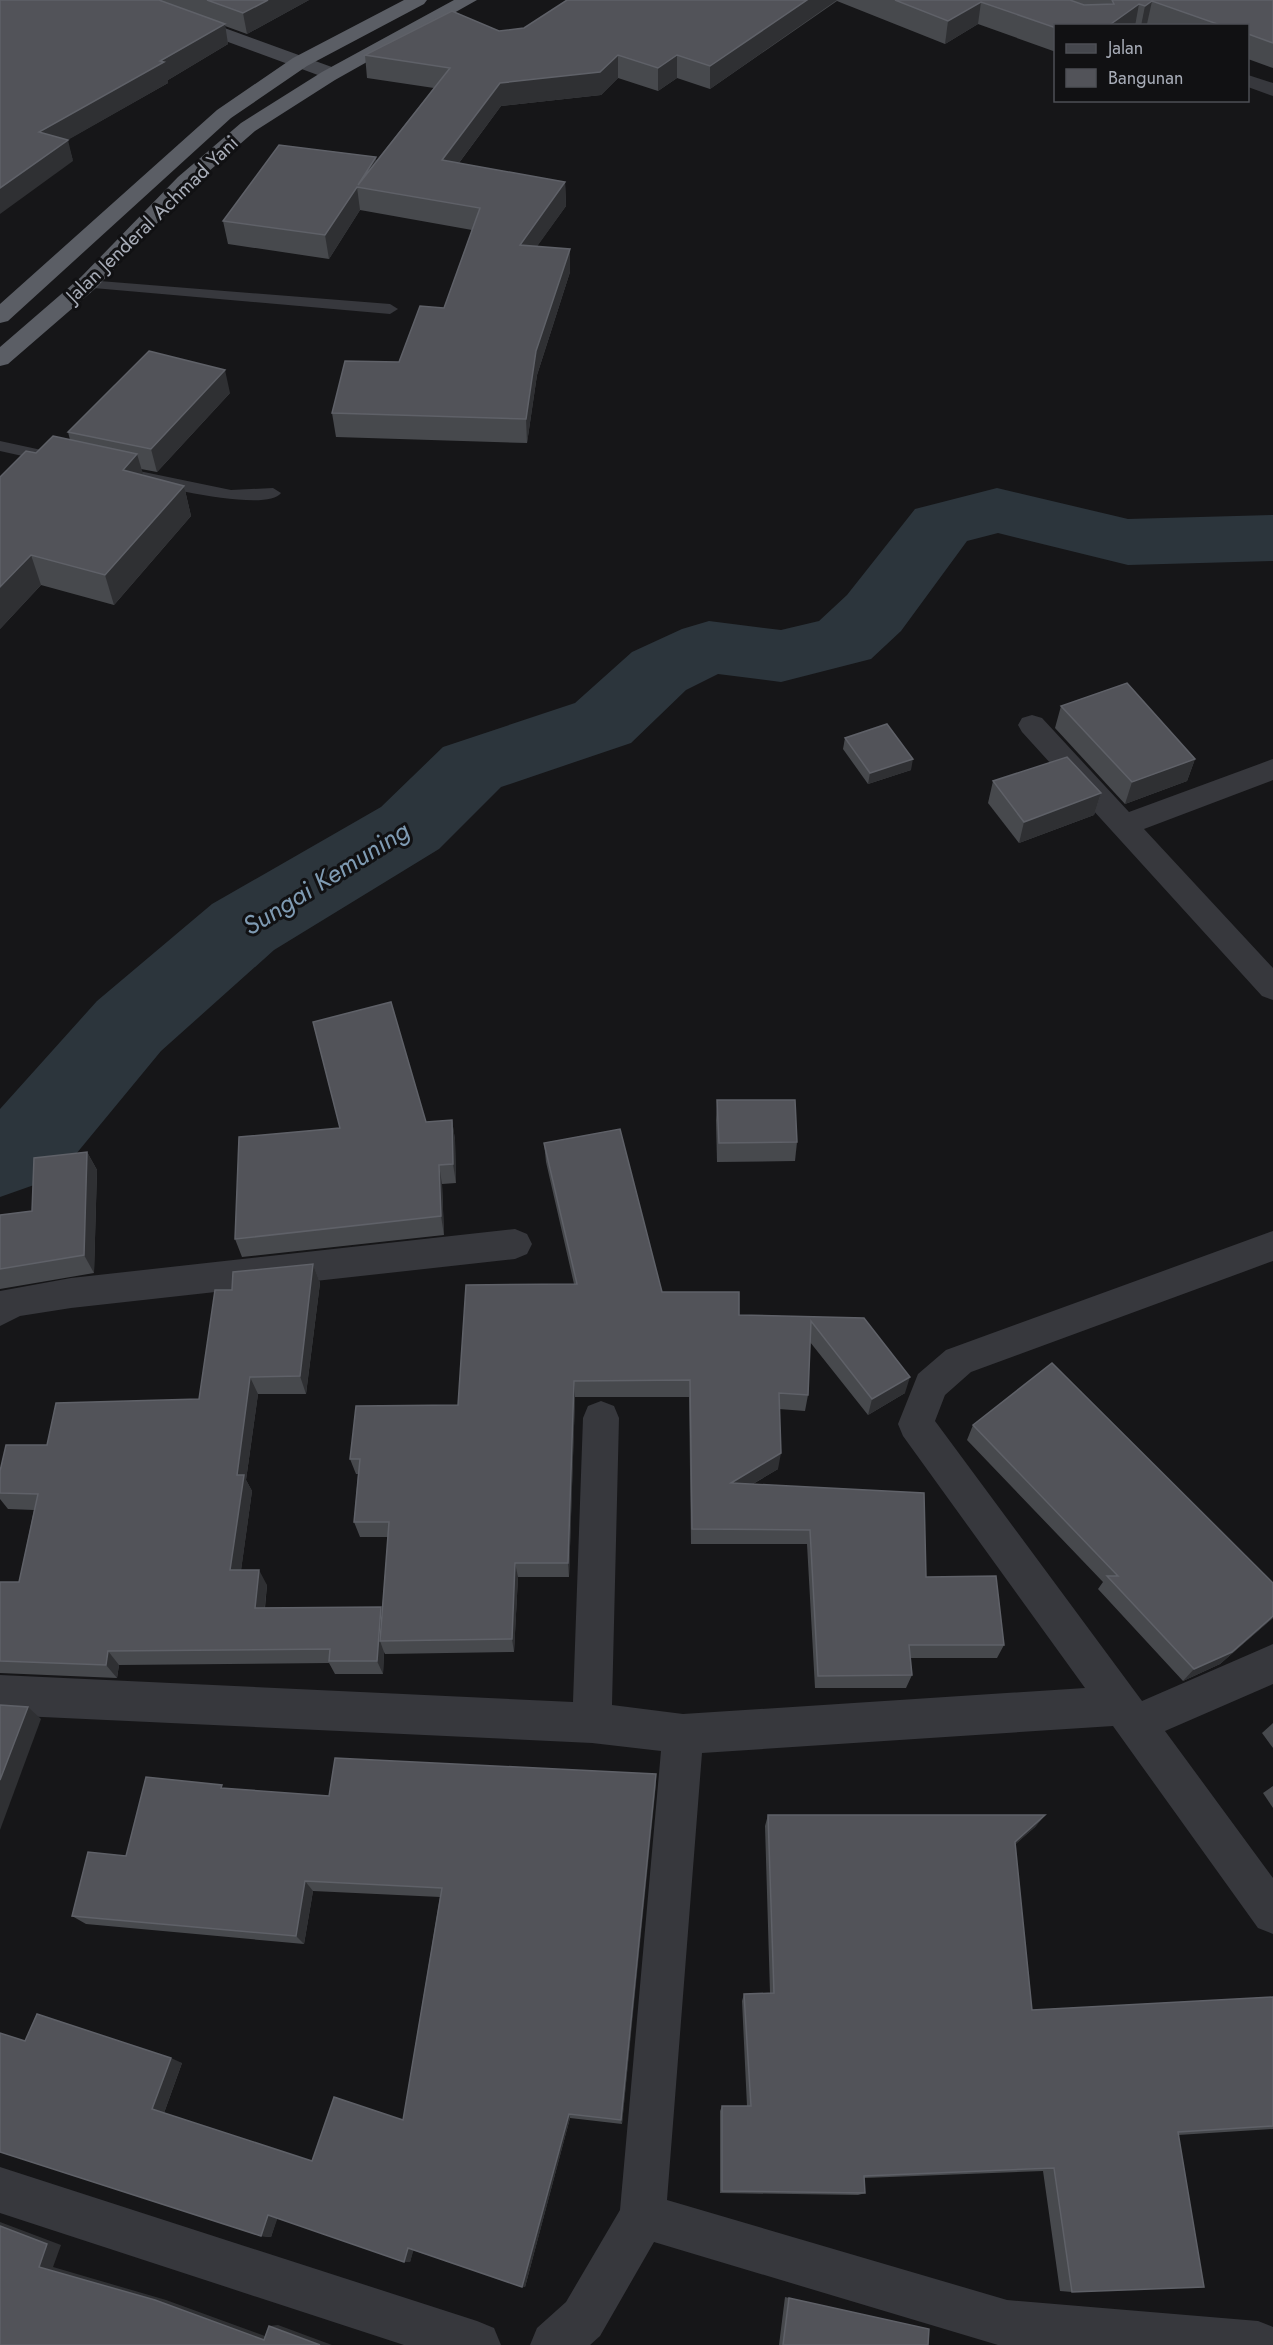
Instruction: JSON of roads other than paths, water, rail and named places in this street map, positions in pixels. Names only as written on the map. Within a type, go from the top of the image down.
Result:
[{"type":"highway","name":"Jalan Jenderal Achmad Yani","points":[[0,316],[182,150],[301,52],[322,49],[418,0]]},
{"type":"highway","name":"Jalan Jenderal Achmad Yani","points":[[0,359],[28,332],[87,284],[172,194],[239,135],[354,61],[468,0]]},
{"type":"main road","points":[[131,0],[301,52],[333,74]]},
{"type":"main road","points":[[183,0],[216,12]]},
{"type":"main road","points":[[322,49],[354,61]]},
{"type":"street","points":[[1249,81],[1273,90]]},
{"type":"street","points":[[1032,725],[1273,988]]},
{"type":"street","points":[[1125,825],[1273,769]]},
{"type":"street","points":[[0,1311],[12,1302],[71,1293],[515,1244]]},
{"type":"street","points":[[1273,1246],[959,1361],[932,1385],[916,1424],[1273,1913]]},
{"type":"street","points":[[592,1723],[601,1418]]},
{"type":"street","points":[[0,1695],[592,1723],[683,1734],[1128,1715],[1273,1664]]},
{"type":"street","points":[[554,2345],[584,2319],[644,2216],[683,1734]]},
{"type":"street","points":[[0,2190],[477,2345]]},
{"type":"street","points":[[644,2216],[1007,2324],[1258,2345]]},
{"type":"lane","points":[[87,284],[390,309]]},
{"type":"lane","points":[[0,446],[69,461]]},
{"type":"lane","points":[[127,473],[231,495],[273,494]]},
{"type":"waterway","name":"Sungai Kemuning","points":[[0,1157],[28,1143],[129,1026],[243,927],[410,828],[472,767],[603,723],[659,671],[709,647],[781,656],[844,641],[874,613],[941,525],[997,510],[1128,542],[1273,538]]}]
